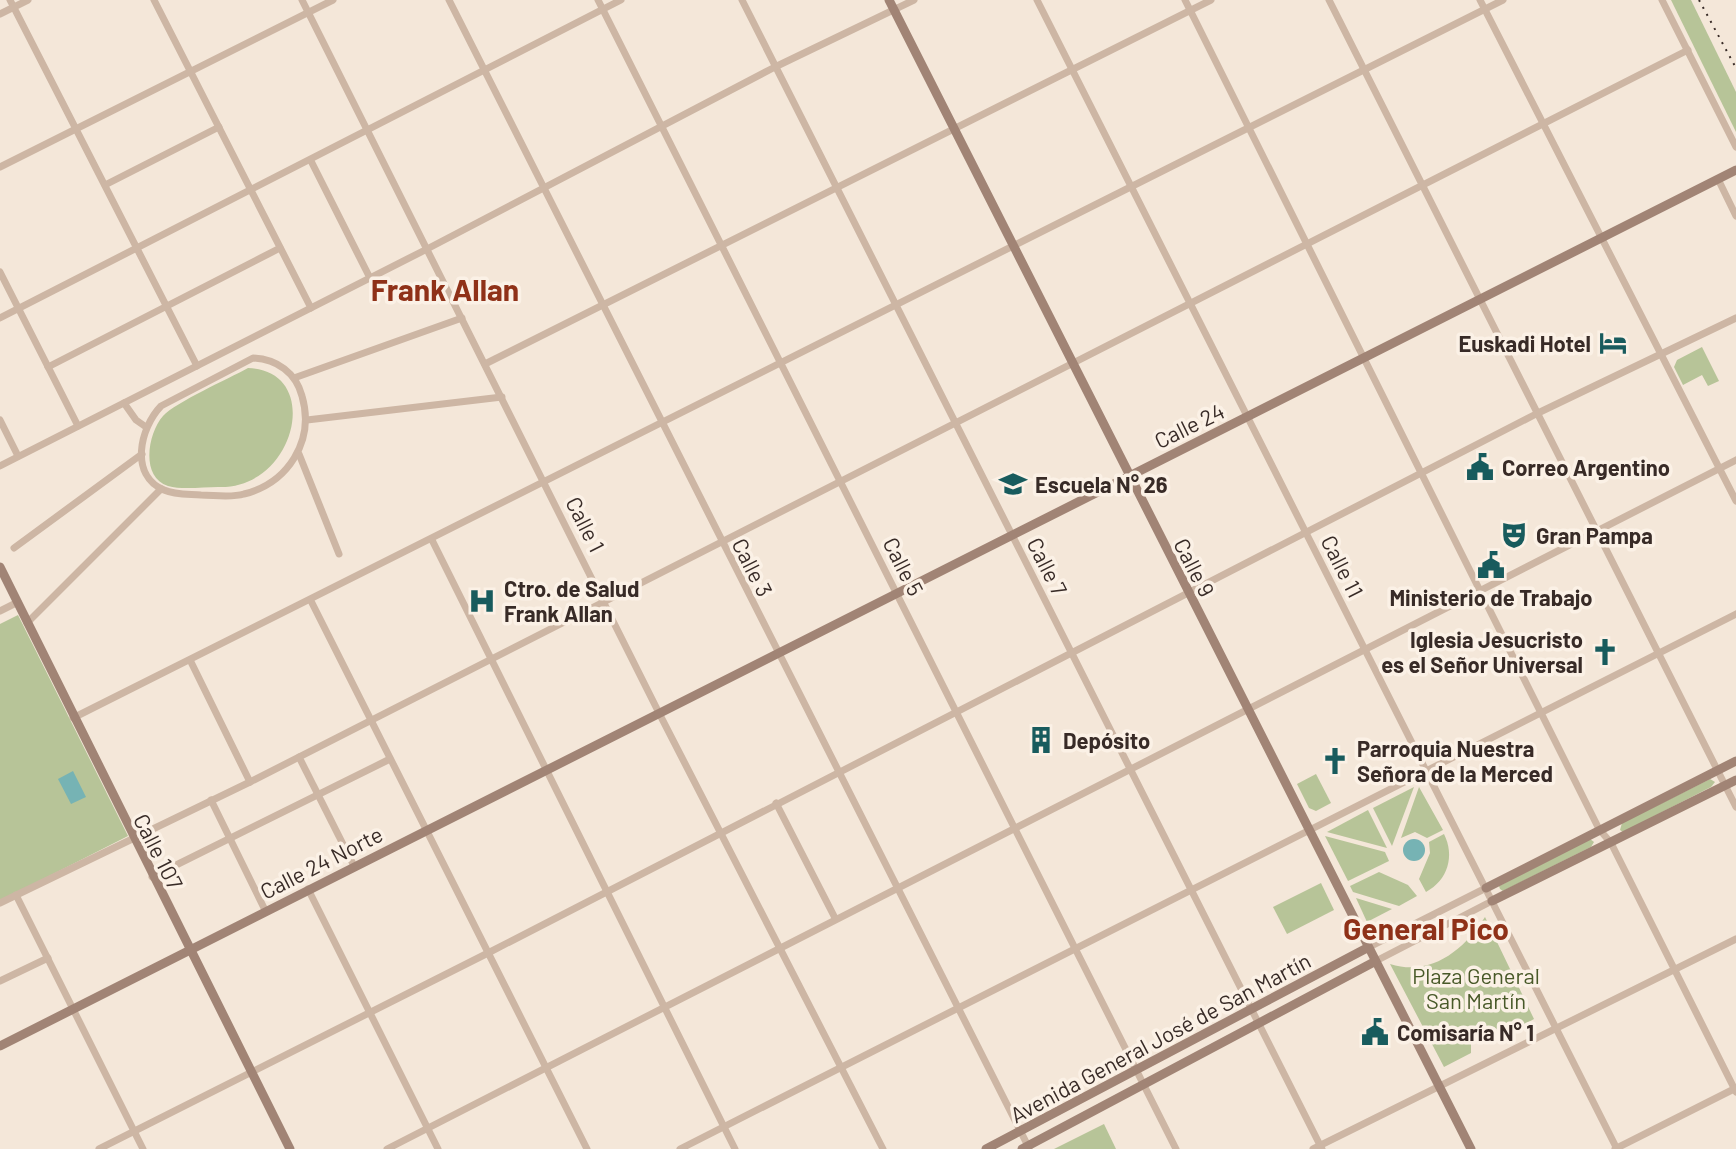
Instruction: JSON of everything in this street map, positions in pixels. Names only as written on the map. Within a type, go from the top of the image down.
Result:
[{"type":"main road","name":"Calle 9","points":[[891,5],[1307,831],[1471,1149]]},
{"type":"main road","name":"Calle 24","points":[[659,713],[1736,170]]},
{"type":"main road","name":"Calle 107","points":[[0,567],[290,1149]]},
{"type":"main road","name":"Calle 24 Norte","points":[[0,1046],[659,713]]},
{"type":"main road","name":"Avenida General José de San Martín","points":[[1486,888],[1736,761]]},
{"type":"main road","name":"Avenida General José de San Martín","points":[[1492,901],[1736,780]]},
{"type":"main road","name":"Avenida General José de San Martín","points":[[986,1149],[1367,948]]},
{"type":"main road","name":"Avenida General José de San Martín","points":[[1027,1148],[1374,962]]},
{"type":"street","points":[[0,14],[12,4],[28,0]]},
{"type":"street","points":[[154,0],[311,308]]},
{"type":"street","name":"Calle 1","points":[[302,0],[659,713],[883,1149]]},
{"type":"street","points":[[0,167],[333,0]]},
{"type":"street","name":"Calle 3","points":[[449,0],[1027,1148]]},
{"type":"street","name":"Calle 5","points":[[598,0],[1176,1149]]},
{"type":"street","points":[[0,318],[621,0]]},
{"type":"street","name":"Calle 7","points":[[742,0],[1252,1010],[1318,1148]]},
{"type":"street","points":[[0,466],[427,249],[891,5],[914,0]]},
{"type":"street","name":"Calle 11","points":[[1037,0],[1616,1149]]},
{"type":"street","points":[[1185,0],[1366,357],[1599,829],[1611,843],[1735,1090],[1616,1149]]},
{"type":"street","points":[[485,364],[1211,0]]},
{"type":"street","points":[[1329,0],[1736,807]]},
{"type":"street","points":[[1480,0],[1736,501]]},
{"type":"street","points":[[73,718],[191,662],[896,305],[1251,130],[1503,0]]},
{"type":"street","points":[[1662,0],[1736,147]]},
{"type":"street","points":[[12,4],[197,366]]},
{"type":"street","points":[[0,903],[250,782],[1688,50]]},
{"type":"street","points":[[105,185],[219,127]]},
{"type":"street","points":[[311,161],[370,278]]},
{"type":"street","points":[[1718,179],[1736,216]]},
{"type":"street","points":[[48,367],[280,248]]},
{"type":"street","points":[[0,272],[78,426]]},
{"type":"street","points":[[294,378],[462,318]]},
{"type":"street","points":[[99,1149],[488,953],[1538,413],[1736,318]]},
{"type":"street","points":[[253,358],[273,362],[294,378],[307,420],[299,454],[266,487],[241,495],[174,494],[161,489],[148,476],[142,454],[146,427],[161,406],[253,358]]},
{"type":"street","points":[[307,420],[502,397]]},
{"type":"street","points":[[124,403],[136,420],[146,427]]},
{"type":"street","points":[[0,420],[18,456]]},
{"type":"street","points":[[14,548],[142,454]]},
{"type":"street","points":[[299,454],[339,554]]},
{"type":"street","points":[[387,1149],[664,1011],[835,918],[1736,460]]},
{"type":"street","points":[[27,623],[161,489]]},
{"type":"street","points":[[432,540],[735,1149]]},
{"type":"street","points":[[311,601],[587,1149]]},
{"type":"street","points":[[0,611],[18,602]]},
{"type":"street","points":[[680,1149],[1736,614]]},
{"type":"street","points":[[191,662],[250,782]]},
{"type":"street","points":[[299,757],[354,866]]},
{"type":"street","points":[[152,877],[390,759]]},
{"type":"street","points":[[211,800],[265,910]]},
{"type":"street","points":[[776,803],[835,918]]},
{"type":"street","name":"Avenida General José de San Martín","points":[[1367,948],[1486,888]]},
{"type":"street","points":[[308,889],[438,1149]]},
{"type":"street","points":[[16,895],[143,1149]]},
{"type":"street","name":"Avenida General José de San Martín","points":[[1374,962],[1492,901]]},
{"type":"street","points":[[1318,1148],[1736,939]]},
{"type":"street","points":[[0,981],[48,958]]},
{"type":"green space","points":[[1671,0],[1691,0],[1736,92],[1736,132]]},
{"type":"green space","points":[[1702,347],[1719,381],[1708,386],[1702,375],[1683,385],[1674,367],[1677,360]]},
{"type":"green space","points":[[248,368],[272,374],[286,388],[292,407],[291,429],[282,451],[266,470],[245,483],[186,488],[168,486],[159,481],[153,474],[149,454],[154,433],[163,416]]},
{"type":"green space","points":[[18,615],[128,836],[0,901],[0,624]]},
{"type":"green space","points":[[1316,774],[1331,803],[1316,811],[1309,808],[1297,784]]},
{"type":"green space","points":[[1710,779],[1715,782],[1711,787],[1623,832],[1620,830],[1622,823]]},
{"type":"green space","points":[[1414,787],[1392,846],[1373,808]]},
{"type":"green space","points":[[1419,787],[1443,830],[1427,838],[1415,832],[1401,838]]},
{"type":"green space","points":[[1368,810],[1387,848],[1327,832]]},
{"type":"green space","points":[[1444,834],[1449,851],[1447,867],[1440,881],[1426,892],[1419,879],[1430,853],[1429,842]]},
{"type":"green space","points":[[1325,836],[1385,852],[1389,861],[1348,881]]},
{"type":"green space","points":[[1590,839],[1594,842],[1591,847],[1503,891],[1500,889],[1499,886]]},
{"type":"green space","name":"Plaza General San Martín","points":[[1379,872],[1408,885],[1417,896],[1399,906],[1353,892],[1350,886]]},
{"type":"green space","points":[[1321,883],[1334,910],[1287,934],[1273,907]]},
{"type":"green space","name":"Plaza General San Martín","points":[[1356,898],[1392,909],[1367,922]]},
{"type":"green space","name":"Plaza General San Martín","points":[[1485,917],[1534,1019],[1505,1035],[1494,1027],[1479,1028],[1471,1040],[1471,1053],[1444,1067],[1390,964],[1419,967],[1433,964],[1457,950]]},
{"type":"green space","points":[[1104,1124],[1116,1149],[1054,1149]]},
{"type":"water","points":[[73,771],[86,797],[71,804],[58,779]]},
{"type":"water","points":[[1414,839],[1422,842],[1425,850],[1422,858],[1414,861],[1406,858],[1403,850],[1406,842]]},
{"type":"railway","points":[[1699,0],[1736,68]]},
{"type":"place","name":"Euskadi Hotel","points":[[1613,343]]},
{"type":"place","name":"Correo Argentino","points":[[1480,467]]},
{"type":"place","name":"Escuela N° 26","points":[[1013,484]]},
{"type":"place","name":"Gran Pampa","points":[[1514,535]]},
{"type":"place","name":"Ministerio de Trabajo","points":[[1491,565]]},
{"type":"place","name":"Ctro. de Salud Frank Allan","points":[[482,601]]},
{"type":"place","name":"Iglesia Jesucristo es el Señor Universal","points":[[1605,652]]},
{"type":"place","name":"Depósito","points":[[1041,740]]},
{"type":"place","name":"Parroquia Nuestra Señora de la Merced","points":[[1335,761]]},
{"type":"place","name":"Comisaría N° 1","points":[[1375,1032]]},
{"type":"district","name":"Frank Allan","points":[[445,289]]},
{"type":"district","name":"General Pico","points":[[1426,928]]}]
